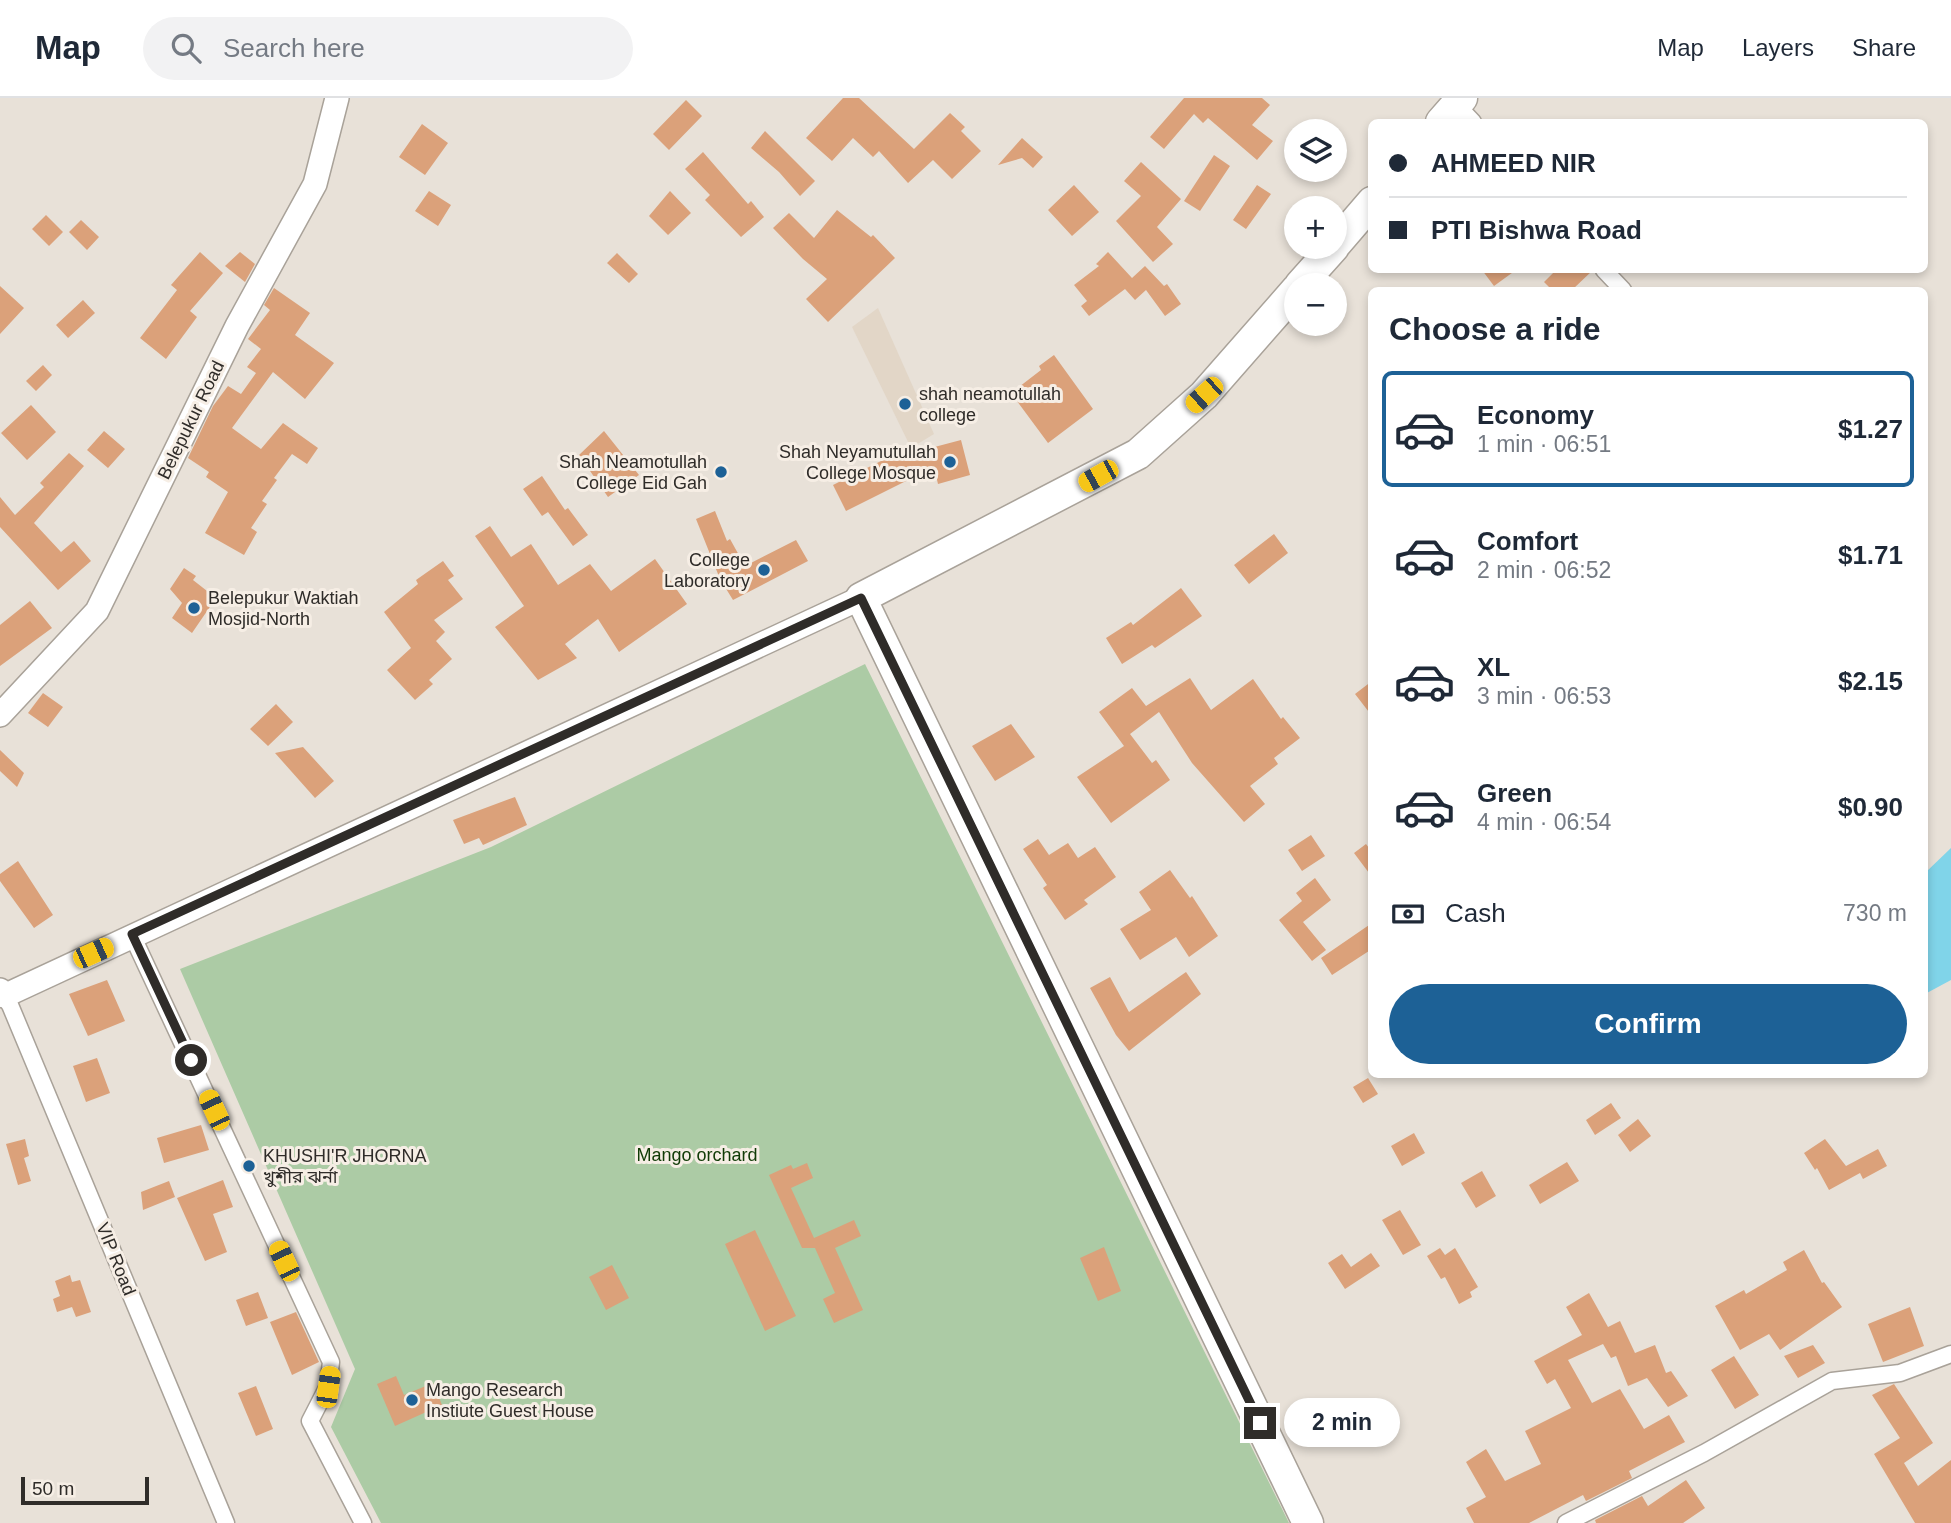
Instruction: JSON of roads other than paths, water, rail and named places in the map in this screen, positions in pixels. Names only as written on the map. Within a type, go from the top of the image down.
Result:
[{"type":"highway","points":[[1347,231],[1368,207]]},
{"type":"highway","points":[[1310,273],[1323,259]]},
{"type":"highway","points":[[1284,304],[1204,395],[1138,454],[861,598],[1308,1523]]},
{"type":"main road","name":"Belepukur Road","points":[[0,715],[97,611],[237,326],[315,184],[337,98]]},
{"type":"main road","points":[[1,995],[861,598]]},
{"type":"street","points":[[1607,273],[1620,287]]},
{"type":"street","points":[[132,934],[331,1362],[328,1387],[310,1421],[363,1523]]},
{"type":"street","name":"VIP Road","points":[[1,995],[46,1086],[226,1523]]},
{"type":"street","points":[[1566,1523],[1704,1453],[1832,1381],[1900,1373],[1951,1354]]},
{"type":"water","points":[[1951,848],[1951,980],[1928,992],[1928,870]]},
{"type":"place","name":"shah neamotullah college","points":[[905,404]]},
{"type":"place","name":"Shah Neyamutullah College Mosque","points":[[950,462]]},
{"type":"place","name":"Shah Neamotullah College Eid Gah","points":[[721,472]]},
{"type":"place","name":"College Laboratory","points":[[764,570]]},
{"type":"place","name":"Belepukur Waktiah Mosjid-North","points":[[194,608]]},
{"type":"place","name":"KHUSHI'R JHORNA খুশীর ঝর্না","points":[[249,1166]]},
{"type":"place","name":"Mango Research Instiute Guest House","points":[[412,1400]]},
{"type":"park label","name":"Mango orchard","points":[[697,1155]]}]
